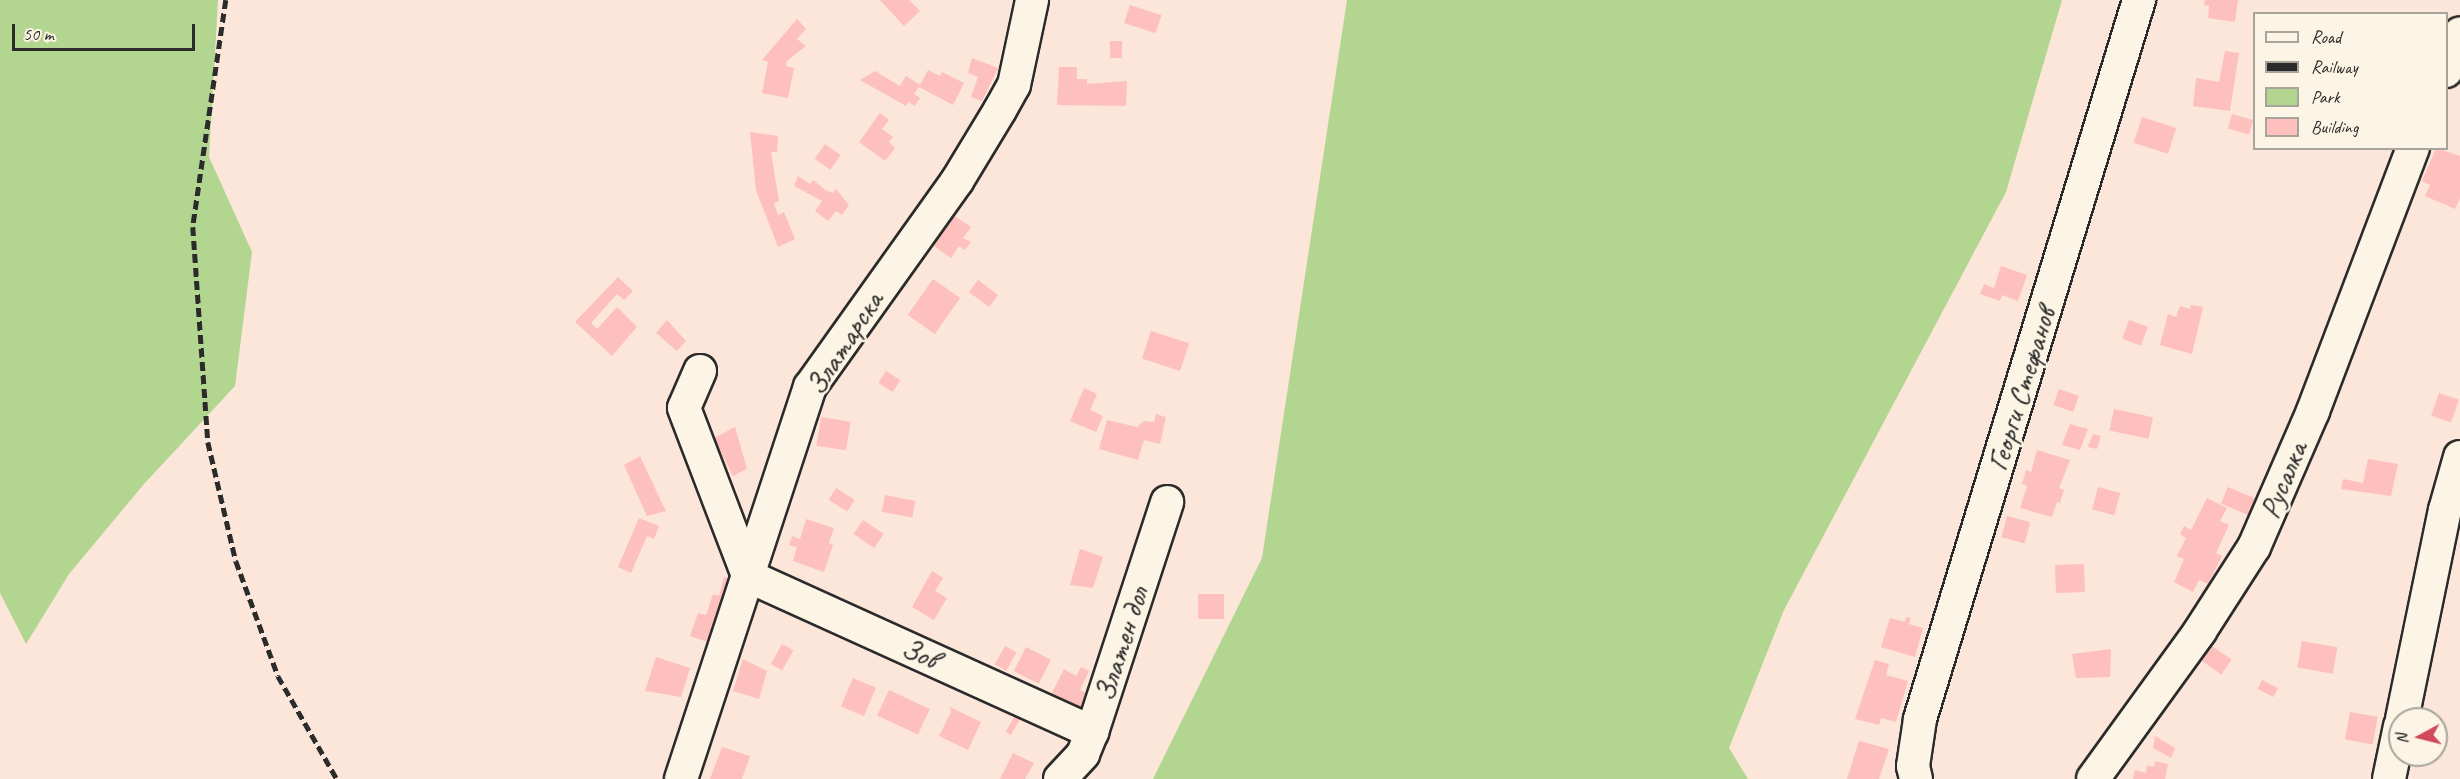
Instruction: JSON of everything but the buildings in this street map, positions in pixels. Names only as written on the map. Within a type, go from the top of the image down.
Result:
[{"type":"street","name":"Златарска","points":[[681,779],[810,387],[957,181],[1000,110],[1014,85],[1032,0]]},
{"type":"street","name":"Георги Стефанов","points":[[1916,779],[1913,766],[1920,719],[2139,0]]},
{"type":"street","points":[[2448,66],[2460,33]]},
{"type":"street","name":"Русалка","points":[[2093,779],[2200,631],[2254,547],[2313,411],[2412,150]]},
{"type":"street","points":[[700,371],[684,408],[748,576]]},
{"type":"street","points":[[2404,707],[2445,510],[2460,457]]},
{"type":"street","name":"Златен дол","points":[[1060,779],[1083,754],[1092,732],[1167,502]]},
{"type":"street","name":"Зов","points":[[748,576],[1092,732]]},
{"type":"green space","points":[[0,0],[218,0],[209,157],[252,252],[235,386],[144,484],[69,574],[26,644],[0,593]]},
{"type":"green space","points":[[1347,0],[2062,0],[2006,192],[1784,610],[1729,748],[1748,779],[1153,779],[1262,558]]},
{"type":"railway","points":[[226,0],[193,227],[208,442],[236,561],[278,676],[337,779]]}]
